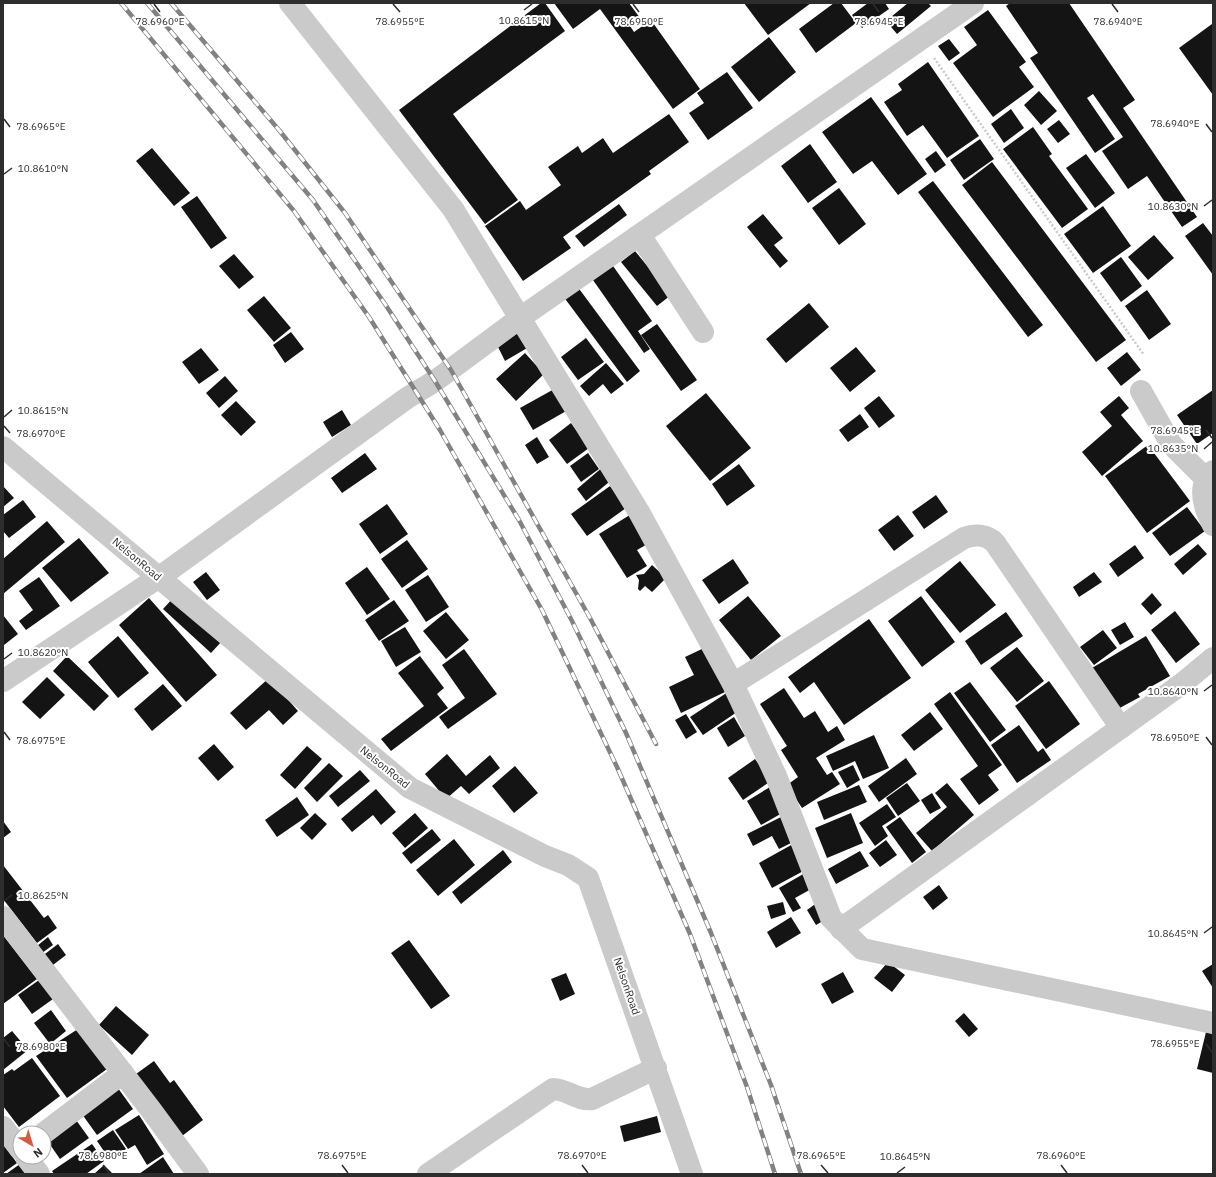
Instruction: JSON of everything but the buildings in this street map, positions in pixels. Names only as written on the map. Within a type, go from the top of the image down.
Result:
[{"type":"street","points":[[290,3],[454,209],[639,512],[733,684],[776,776],[830,918],[862,949],[1213,1023]]},
{"type":"street","points":[[3,681],[158,577],[407,398],[435,381],[520,318],[973,3]]},
{"type":"street","points":[[640,235],[703,332]]},
{"type":"street","points":[[1141,391],[1171,444],[1210,475],[1203,495],[1208,515],[1213,525]]},
{"type":"street","name":"NelsonRoad","points":[[3,447],[410,788],[586,875],[656,1068],[692,1174]]},
{"type":"street","points":[[733,684],[964,538],[974,535],[983,536],[995,543],[1121,728]]},
{"type":"street","points":[[841,929],[1183,683],[1213,658]]},
{"type":"street","points":[[3,917],[123,1073],[198,1174]]},
{"type":"street","points":[[428,1174],[553,1089],[557,1089],[581,1099],[592,1099],[656,1068]]},
{"type":"street","points":[[52,1127],[123,1073]]},
{"type":"street","points":[[3,1129],[12,1140]]},
{"type":"street","points":[[32,1165],[39,1174]]},
{"type":"path","points":[[920,39],[1144,355]]},
{"type":"railway","points":[[121,3],[294,211],[369,317],[440,430],[542,610],[617,767],[690,934],[747,1087],[775,1174]]},
{"type":"railway","points":[[147,3],[313,200],[385,304],[435,381],[519,520],[572,621],[626,733],[711,933],[771,1085],[801,1174]]},
{"type":"railway","points":[[171,3],[279,130],[345,213],[451,370],[590,618],[656,744]]}]
